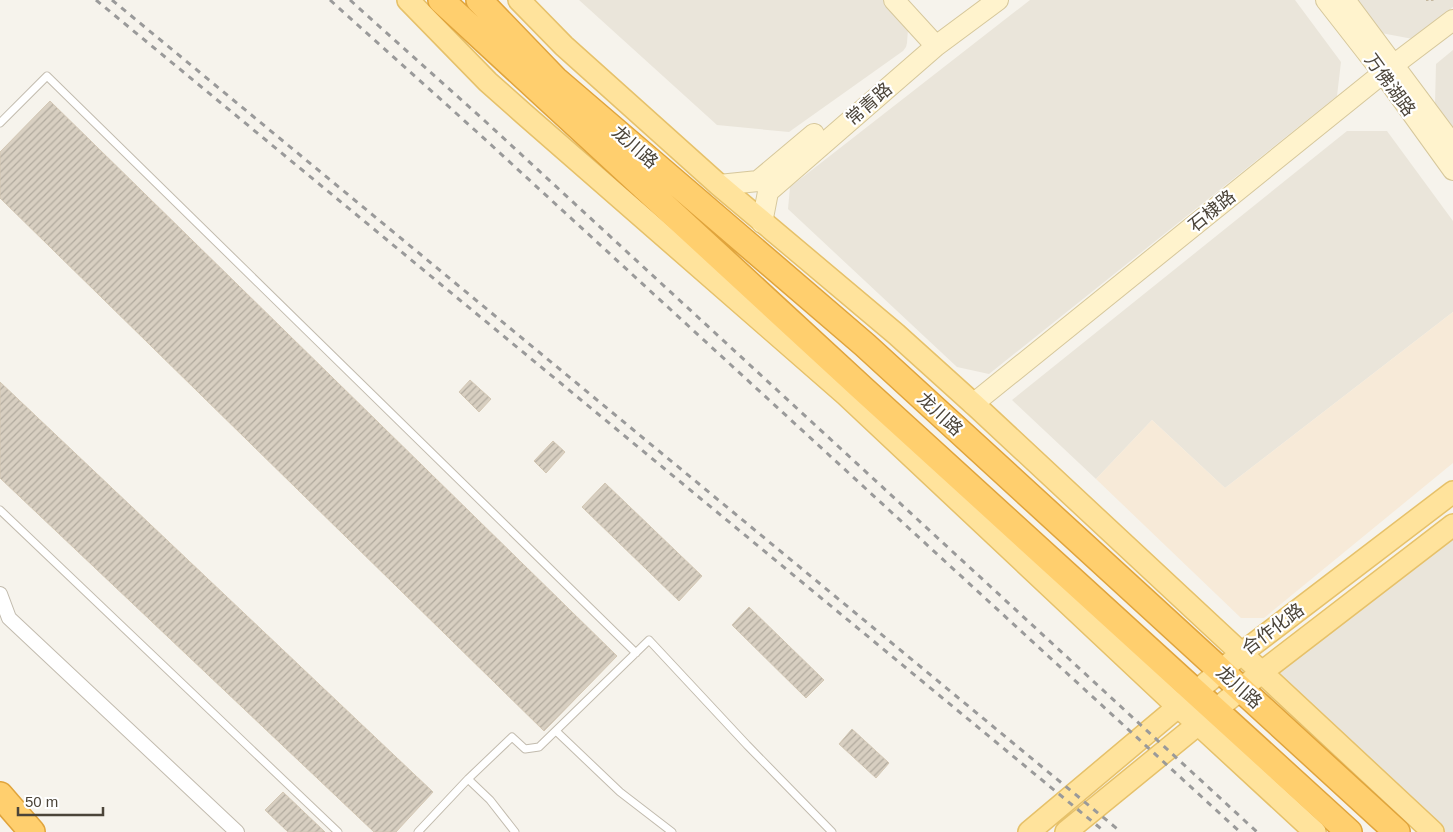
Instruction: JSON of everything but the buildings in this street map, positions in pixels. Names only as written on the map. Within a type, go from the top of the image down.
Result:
[{"type":"highway","name":"龙川路","points":[[441,0],[1185,699],[1349,832]]},
{"type":"highway","name":"龙川路","points":[[479,0],[555,79],[865,345],[1397,832]]},
{"type":"highway","points":[[0,795],[32,832]]},
{"type":"main road","name":"龙川路","points":[[408,0],[516,108],[846,395],[1185,699]]},
{"type":"main road","name":"龙川路","points":[[519,0],[564,46],[762,223],[896,334],[1242,652],[1433,832]]},
{"type":"main road","name":"合作化路","points":[[1029,832],[1242,652],[1453,492]]},
{"type":"main road","name":"合作化路","points":[[1066,832],[1241,688],[1453,525]]},
{"type":"main road","name":"龙川路","points":[[1207,717],[1315,832]]},
{"type":"street","points":[[894,0],[936,39]]},
{"type":"street","points":[[907,0],[936,39]]},
{"type":"street","name":"常青路","points":[[762,223],[768,192],[979,0]]},
{"type":"street","name":"常青路","points":[[720,185],[758,181],[936,39],[998,0]]},
{"type":"street","name":"万佛湖路","points":[[1326,0],[1453,145]]},
{"type":"street","name":"万佛湖路","points":[[1345,0],[1453,170]]},
{"type":"street","name":"石棣路","points":[[975,406],[1392,74],[1453,20]]},
{"type":"street","name":"石棣路","points":[[1392,74],[1453,32]]},
{"type":"street","points":[[0,594],[9,618],[237,832]]},
{"type":"lane","points":[[0,123],[47,76],[636,653]]},
{"type":"lane","points":[[0,510],[338,832]]},
{"type":"lane","points":[[418,832],[468,779],[512,737],[525,749],[539,747],[649,640],[747,745],[832,832]]},
{"type":"lane","points":[[556,731],[620,792],[672,832]]},
{"type":"lane","points":[[468,779],[490,800],[515,832]]},
{"type":"path","points":[[1426,0],[1436,0]]},
{"type":"shaded area","points":[[579,0],[883,0],[901,17],[908,29],[907,43],[903,51],[789,132],[717,125]]},
{"type":"shaded area","points":[[1030,0],[1295,0],[1341,62],[1337,96],[989,374],[957,367],[788,209],[790,187]]},
{"type":"shaded area","points":[[1356,0],[1453,0],[1453,7],[1413,39],[1381,33]]},
{"type":"shaded area","points":[[1453,50],[1453,128],[1435,104],[1436,64]]},
{"type":"shaded area","points":[[1347,131],[1387,131],[1453,221],[1453,312],[1225,488],[1152,420],[1096,479],[1012,400]]},
{"type":"shaded area","points":[[1453,312],[1453,463],[1264,618],[1241,618],[1096,479],[1152,420],[1225,488]]},
{"type":"shaded area","points":[[1453,525],[1453,832],[1433,832],[1262,672]]},
{"type":"railway","points":[[96,0],[1105,832]]},
{"type":"railway","points":[[112,0],[1121,832]]},
{"type":"railway","points":[[330,0],[477,132],[1240,832]]},
{"type":"railway","points":[[350,0],[486,122],[1257,832]]}]
